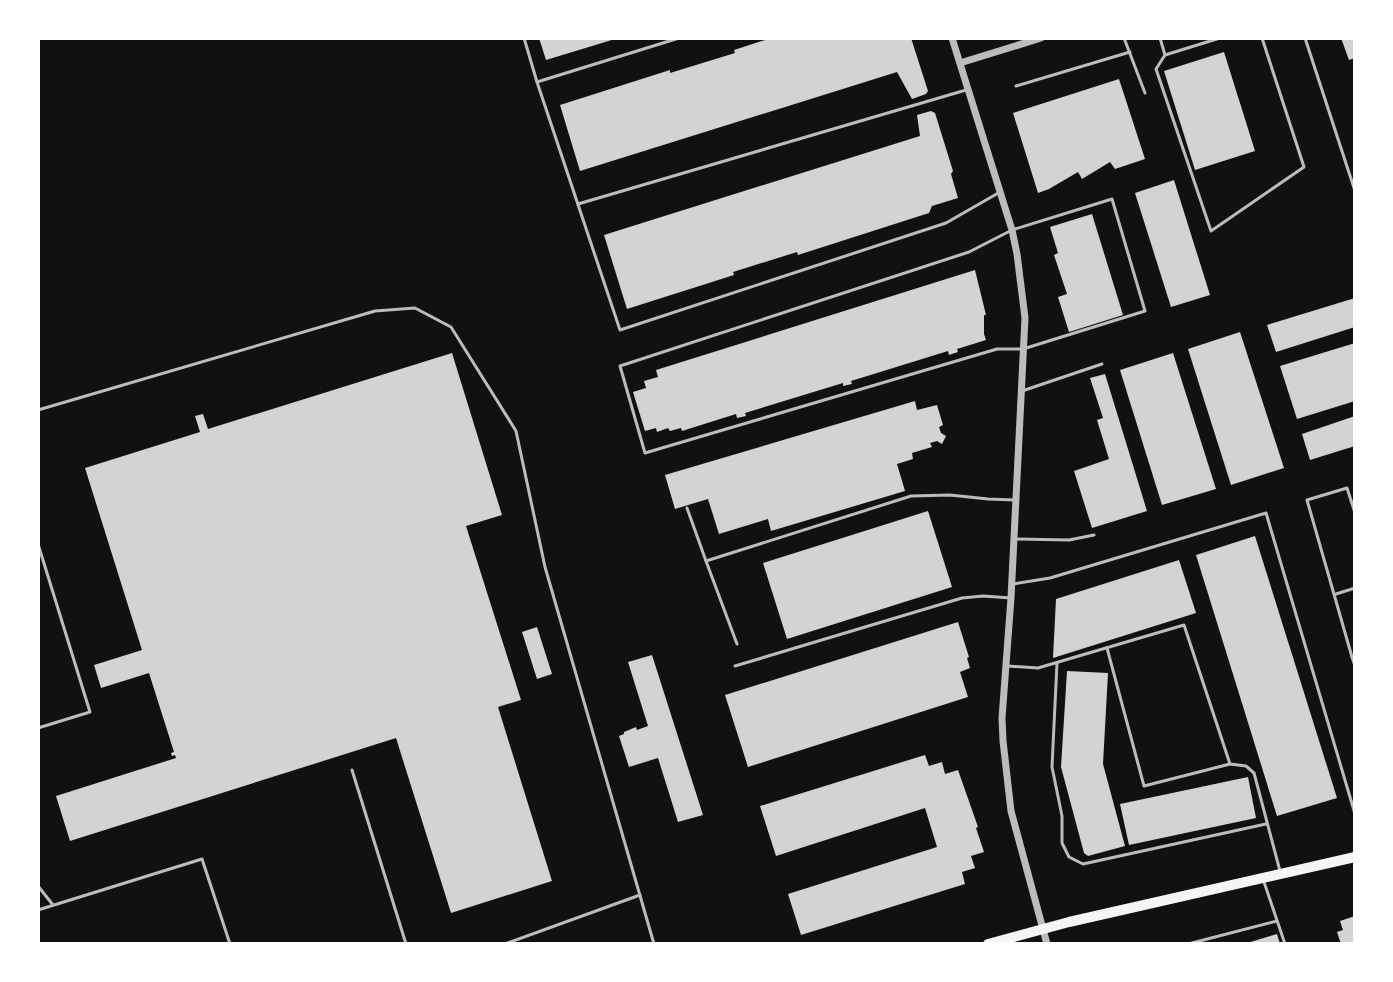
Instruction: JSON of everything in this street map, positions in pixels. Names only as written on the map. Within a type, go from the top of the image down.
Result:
[{"type":"main road","points":[[988,944],[1355,857]]},
{"type":"street","points":[[952,38],[1012,230],[1025,318],[1002,718],[1011,811],[1047,944]]},
{"type":"street","points":[[960,63],[1041,38]]},
{"type":"lane","points":[[524,38],[620,330],[946,223],[1000,192]]},
{"type":"lane","points":[[537,82],[679,38]]},
{"type":"lane","points":[[1124,38],[1145,93]]},
{"type":"lane","points":[[1160,38],[1165,55]]},
{"type":"lane","points":[[1220,38],[1165,55],[1156,69],[1211,231],[1304,167],[1262,38]]},
{"type":"lane","points":[[1305,38],[1355,191]]},
{"type":"lane","points":[[1016,86],[1130,52]]},
{"type":"lane","points":[[578,204],[969,90]]},
{"type":"lane","points":[[1112,199],[1145,311],[1023,349],[997,349],[645,453],[620,366],[969,252],[1012,230],[1112,199]]},
{"type":"lane","points":[[38,410],[375,311],[415,308],[451,327],[516,431],[545,567],[654,944]]},
{"type":"lane","points":[[1021,392],[1102,364]]},
{"type":"lane","points":[[1355,513],[1347,488],[1307,500],[1355,666]]},
{"type":"lane","points":[[706,561],[911,496],[950,495],[1015,500]]},
{"type":"lane","points":[[687,508],[737,644]]},
{"type":"lane","points":[[1010,584],[1050,578],[1266,513],[1355,814]]},
{"type":"lane","points":[[1013,539],[1069,540],[1094,535]]},
{"type":"lane","points":[[38,544],[90,712],[38,728]]},
{"type":"lane","points":[[1334,595],[1355,588]]},
{"type":"lane","points":[[735,666],[962,598],[1011,598]]},
{"type":"lane","points":[[1006,666],[1038,668],[1184,625],[1230,764]]},
{"type":"lane","points":[[1107,648],[1144,786],[1230,764],[1246,766],[1254,773],[1281,874]]},
{"type":"lane","points":[[1057,663],[1052,767],[1062,816],[1062,843],[1069,857],[1083,864],[1268,824]]},
{"type":"lane","points":[[352,770],[406,944]]},
{"type":"lane","points":[[38,910],[202,859],[230,944]]},
{"type":"lane","points":[[1263,879],[1285,944]]},
{"type":"lane","points":[[38,886],[53,905]]},
{"type":"lane","points":[[505,944],[640,895]]},
{"type":"lane","points":[[1188,944],[1277,921]]},
{"type":"building","points":[[539,38],[615,38],[615,39],[546,60]]},
{"type":"building","points":[[771,38],[911,38],[928,91],[912,99],[897,72],[580,171],[560,105],[735,53],[734,50]]},
{"type":"building","points":[[1341,38],[1355,38],[1355,58],[1349,60]]},
{"type":"building","points":[[1224,52],[1255,151],[1195,170],[1164,71]]},
{"type":"building","points":[[1119,79],[1145,159],[1115,169],[1110,162],[1082,179],[1078,172],[1038,193],[1013,113]]},
{"type":"building","points":[[931,111],[935,113],[953,171],[951,174],[958,198],[932,206],[929,213],[798,255],[797,252],[733,272],[734,275],[627,309],[604,235],[920,136],[917,115]]},
{"type":"building","points":[[1174,180],[1210,295],[1171,307],[1135,193]]},
{"type":"building","points":[[1092,214],[1123,315],[1069,332],[1058,297],[1067,294],[1054,255],[1058,253],[1050,227]]},
{"type":"building","points":[[975,270],[986,315],[986,340],[957,349],[958,352],[949,355],[948,351],[851,381],[852,384],[843,386],[843,383],[745,413],[746,416],[737,418],[736,414],[682,431],[681,428],[670,431],[668,428],[657,432],[656,428],[645,431],[633,392],[646,388],[644,381],[658,377],[656,370]]},
{"type":"building","points":[[1355,298],[1355,327],[1276,352],[1267,325]]},
{"type":"building","points":[[1240,332],[1284,468],[1231,485],[1188,349]]},
{"type":"building","points":[[1355,343],[1355,401],[1297,419],[1280,366]]},
{"type":"building","points":[[452,353],[502,515],[466,526],[521,700],[498,707],[552,881],[451,913],[396,738],[70,841],[56,796],[176,758],[171,753],[174,752],[149,673],[101,688],[94,665],[142,650],[85,468],[200,432],[195,416],[203,414],[208,429]]},
{"type":"building","points":[[1173,353],[1216,489],[1162,505],[1120,370]]},
{"type":"building","points":[[1105,374],[1147,511],[1092,528],[1074,471],[1109,459],[1097,420],[1103,418],[1090,378]]},
{"type":"building","points":[[915,401],[917,410],[937,405],[943,425],[939,427],[946,436],[942,444],[937,441],[930,443],[932,447],[912,453],[913,459],[897,464],[905,491],[771,531],[768,519],[719,534],[708,499],[675,509],[665,475]]},
{"type":"building","points":[[1355,416],[1355,446],[1310,460],[1302,434]]},
{"type":"building","points":[[928,511],[952,587],[787,639],[763,563]]},
{"type":"building","points":[[1255,536],[1337,798],[1277,816],[1196,555]]},
{"type":"building","points":[[1179,560],[1196,613],[1053,658],[1056,599]]},
{"type":"building","points":[[958,622],[969,657],[970,668],[960,672],[968,697],[748,767],[725,695]]},
{"type":"building","points":[[537,627],[552,674],[537,679],[522,632]]},
{"type":"building","points":[[652,655],[703,815],[678,822],[658,758],[629,767],[619,736],[636,727],[637,730],[648,726],[628,662]]},
{"type":"building","points":[[1067,671],[1108,673],[1103,764],[1125,846],[1088,856],[1084,853],[1061,767]]},
{"type":"building","points":[[925,755],[929,766],[942,762],[945,774],[958,770],[978,827],[984,852],[971,856],[975,868],[962,872],[965,884],[801,935],[788,894],[937,847],[925,808],[776,856],[760,806]]},
{"type":"building","points":[[1248,777],[1256,818],[1129,845],[1120,804]]},
{"type":"building","points":[[1355,916],[1355,944],[1341,944],[1337,932],[1343,930],[1340,921]]},
{"type":"building","points":[[1277,934],[1280,944],[1247,944],[1247,943]]}]
